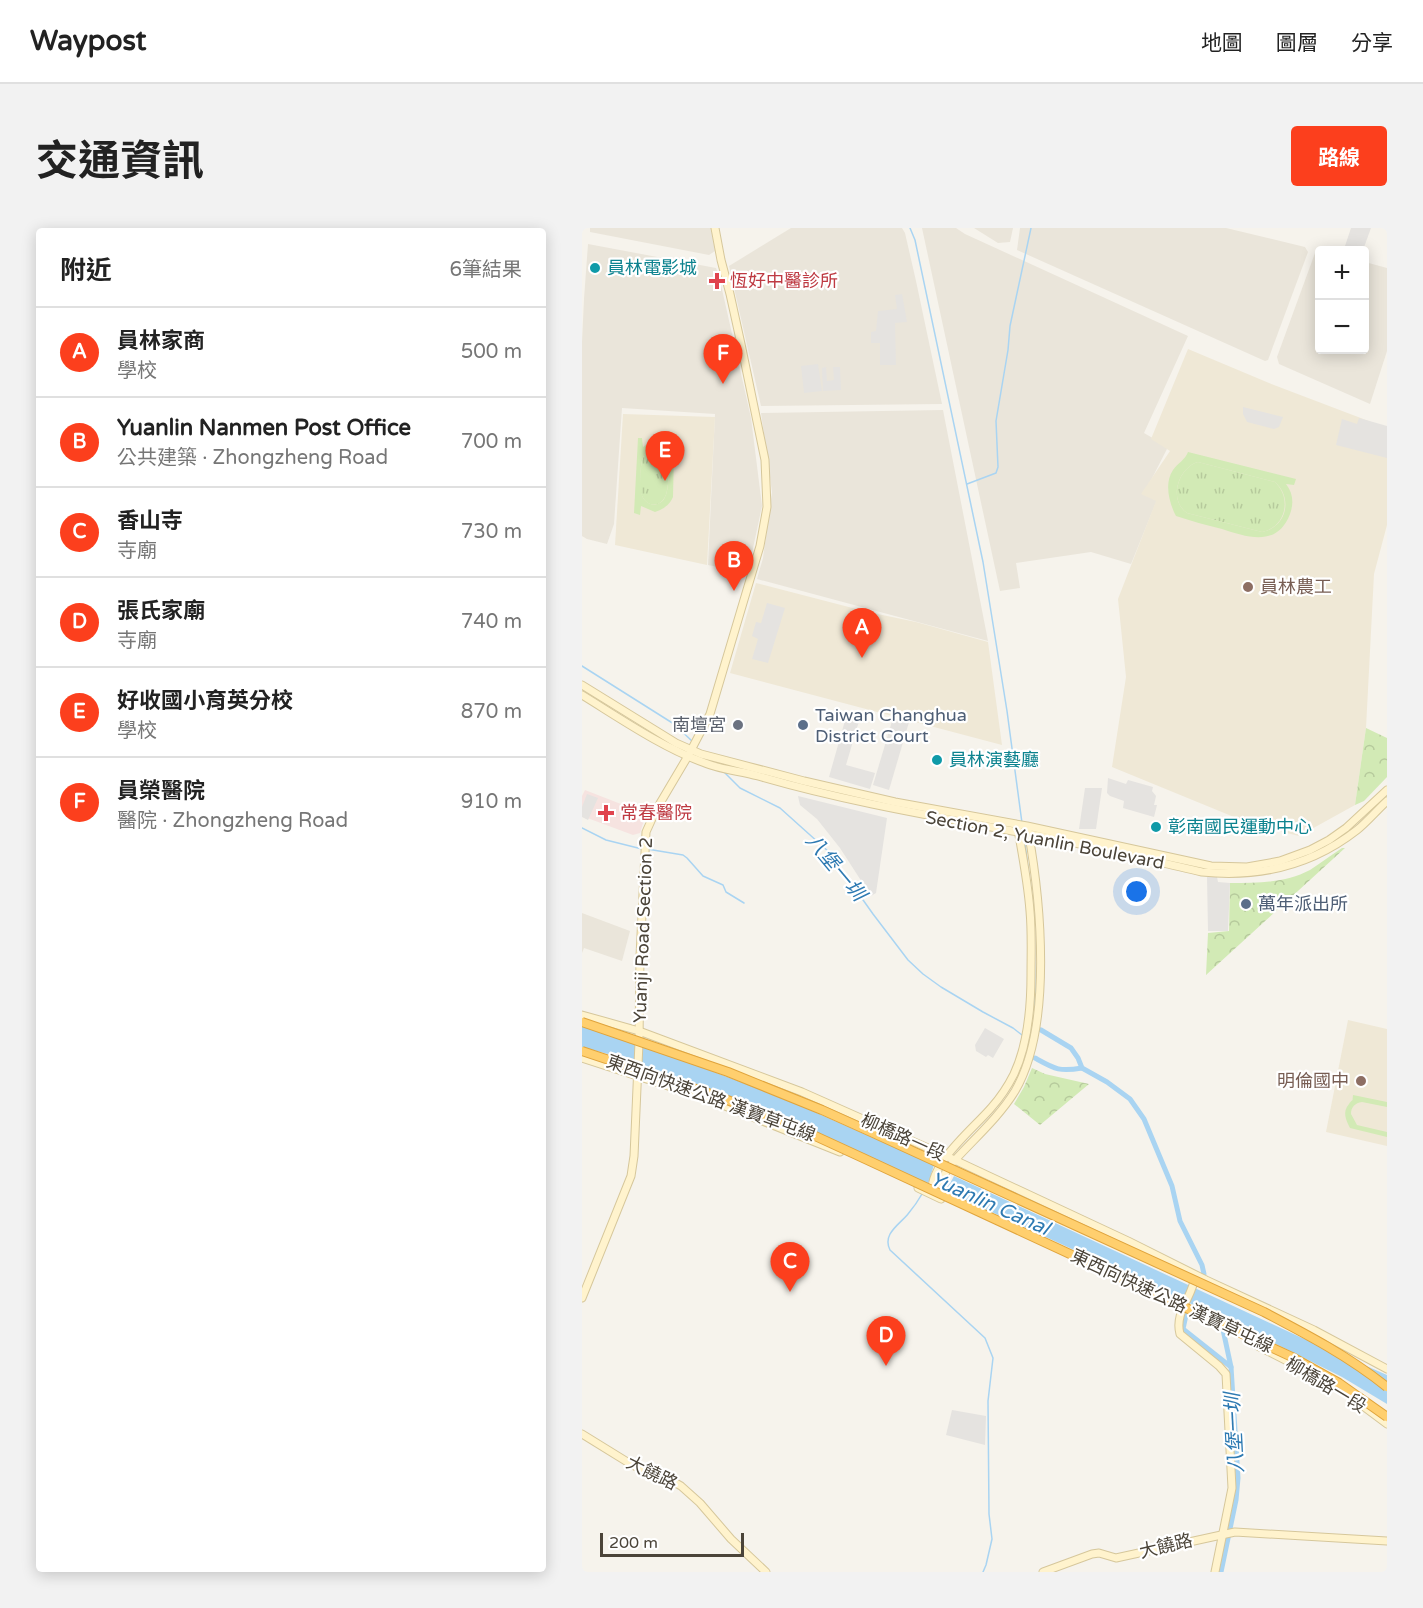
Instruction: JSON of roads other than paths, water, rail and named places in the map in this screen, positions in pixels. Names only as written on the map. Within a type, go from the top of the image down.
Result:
[{"type":"highway","name":"東西向快速公路 漢寶草屯線","points":[[582,1022],[728,1072],[893,1142],[1273,1317],[1353,1361],[1387,1387]]},
{"type":"highway","name":"東西向快速公路 漢寶草屯線","points":[[582,1051],[720,1097],[813,1135],[1292,1357],[1339,1383],[1387,1417]]},
{"type":"street","name":"Yuanji Road Section 2","points":[[638,1075],[640,956],[646,832],[710,714],[760,546],[767,507],[765,460],[715,228]]},
{"type":"street","points":[[582,685],[690,753]]},
{"type":"street","points":[[582,695],[658,740],[690,753]]},
{"type":"street","name":"Section 2, Yuanlin Boulevard","points":[[690,753],[701,754],[893,809],[1018,828],[1227,867],[1247,867],[1290,858],[1310,850],[1346,828],[1387,790]]},
{"type":"street","name":"Section 2, Yuanlin Boulevard","points":[[1028,830],[1202,872],[1226,875],[1248,874],[1293,865],[1333,846],[1358,829],[1387,801]]},
{"type":"street","points":[[934,1190],[944,1168],[946,1156],[998,1100],[1014,1074],[1029,1021],[1032,933],[1018,828]]},
{"type":"street","points":[[944,1168],[955,1160],[1006,1103],[1021,1080],[1030,1055],[1039,1016],[1040,949],[1038,904],[1028,830]]},
{"type":"street","name":"柳橋路一段","points":[[582,1015],[639,1031],[802,1092],[955,1160],[1195,1278],[1314,1330],[1387,1369]]},
{"type":"street","name":"柳橋路一段","points":[[582,1058],[705,1098],[812,1139],[934,1190],[1184,1306],[1336,1386],[1387,1424]]},
{"type":"street","points":[[582,1298],[631,1176],[638,1075]]},
{"type":"street","points":[[1195,1278],[1180,1311],[1180,1334],[1219,1365],[1226,1374],[1232,1488],[1215,1572]]},
{"type":"street","name":"大饒路","points":[[582,1434],[644,1471],[665,1477],[681,1486],[766,1572]]},
{"type":"street","name":"大饒路","points":[[1043,1572],[1092,1554],[1099,1553],[1116,1558],[1235,1532],[1387,1541]]},
{"type":"water","points":[[582,1026],[621,1037],[781,1097],[934,1165],[928,1184],[812,1130],[630,1060],[582,1047]]},
{"type":"water","points":[[954,1176],[1300,1337],[1387,1375],[1387,1404],[1342,1377],[1250,1331],[946,1191]]},
{"type":"waterway","points":[[910,228],[915,240],[983,562],[1022,823]]},
{"type":"waterway","points":[[967,484],[996,473],[998,467],[996,421],[1010,326],[1031,228]]},
{"type":"waterway","name":"八堡一圳","points":[[582,666],[674,724],[693,742]]},
{"type":"waterway","name":"八堡一圳","points":[[723,771],[740,788],[780,808],[829,852],[908,960],[923,974],[1022,1035]]},
{"type":"waterway","points":[[582,828],[606,840],[642,849]]},
{"type":"waterway","points":[[1024,836],[1029,876]]},
{"type":"waterway","points":[[647,849],[683,855],[703,876],[723,885],[726,892],[744,903]]},
{"type":"waterway","points":[[1032,896],[1034,921]]},
{"type":"waterway","points":[[1034,929],[1035,1005]]},
{"type":"waterway","name":"八堡一圳","points":[[1041,1030],[1071,1048],[1082,1068],[1107,1082],[1130,1099],[1144,1119],[1172,1186],[1180,1221],[1202,1265],[1204,1274],[1202,1278]]},
{"type":"waterway","name":"八堡一圳","points":[[1035,1058],[1057,1069],[1082,1068]]},
{"type":"waterway","name":"Yuanlin Canal","points":[[931,1177],[955,1188]]},
{"type":"waterway","points":[[922,1194],[910,1212],[890,1234],[888,1239],[890,1250],[985,1338],[993,1358],[988,1401],[989,1514],[992,1539],[983,1572]]},
{"type":"waterway","name":"八堡一圳","points":[[1186,1315],[1183,1329],[1231,1367],[1238,1478],[1236,1500],[1221,1572]]},
{"type":"waterway","points":[[1222,1325],[1231,1367]]},
{"type":"place","name":"員林電影城","points":[[595,268]]},
{"type":"place","name":"恆好中醫診所","points":[[717,281]]},
{"type":"place","name":"員榮醫院","points":[[723,384]]},
{"type":"place","name":"好收國小育英分校","points":[[665,481]]},
{"type":"place","name":"員林農工","points":[[1248,587]]},
{"type":"place","name":"Yuanlin Nanmen Post Office","points":[[734,591]]},
{"type":"place","name":"員林家商","points":[[862,658]]},
{"type":"place","name":"南壇宮","points":[[738,725]]},
{"type":"place","name":"Taiwan Changhua District Court","points":[[803,725]]},
{"type":"place","name":"員林演藝廳","points":[[937,760]]},
{"type":"place","name":"常春醫院","points":[[606,813]]},
{"type":"place","name":"彰南國民運動中心","points":[[1156,827]]},
{"type":"place","name":"萬年派出所","points":[[1246,904]]},
{"type":"place","name":"明倫國中","points":[[1361,1081]]},
{"type":"place","name":"香山寺","points":[[790,1292]]},
{"type":"place","name":"張氏家廟","points":[[886,1366]]}]
